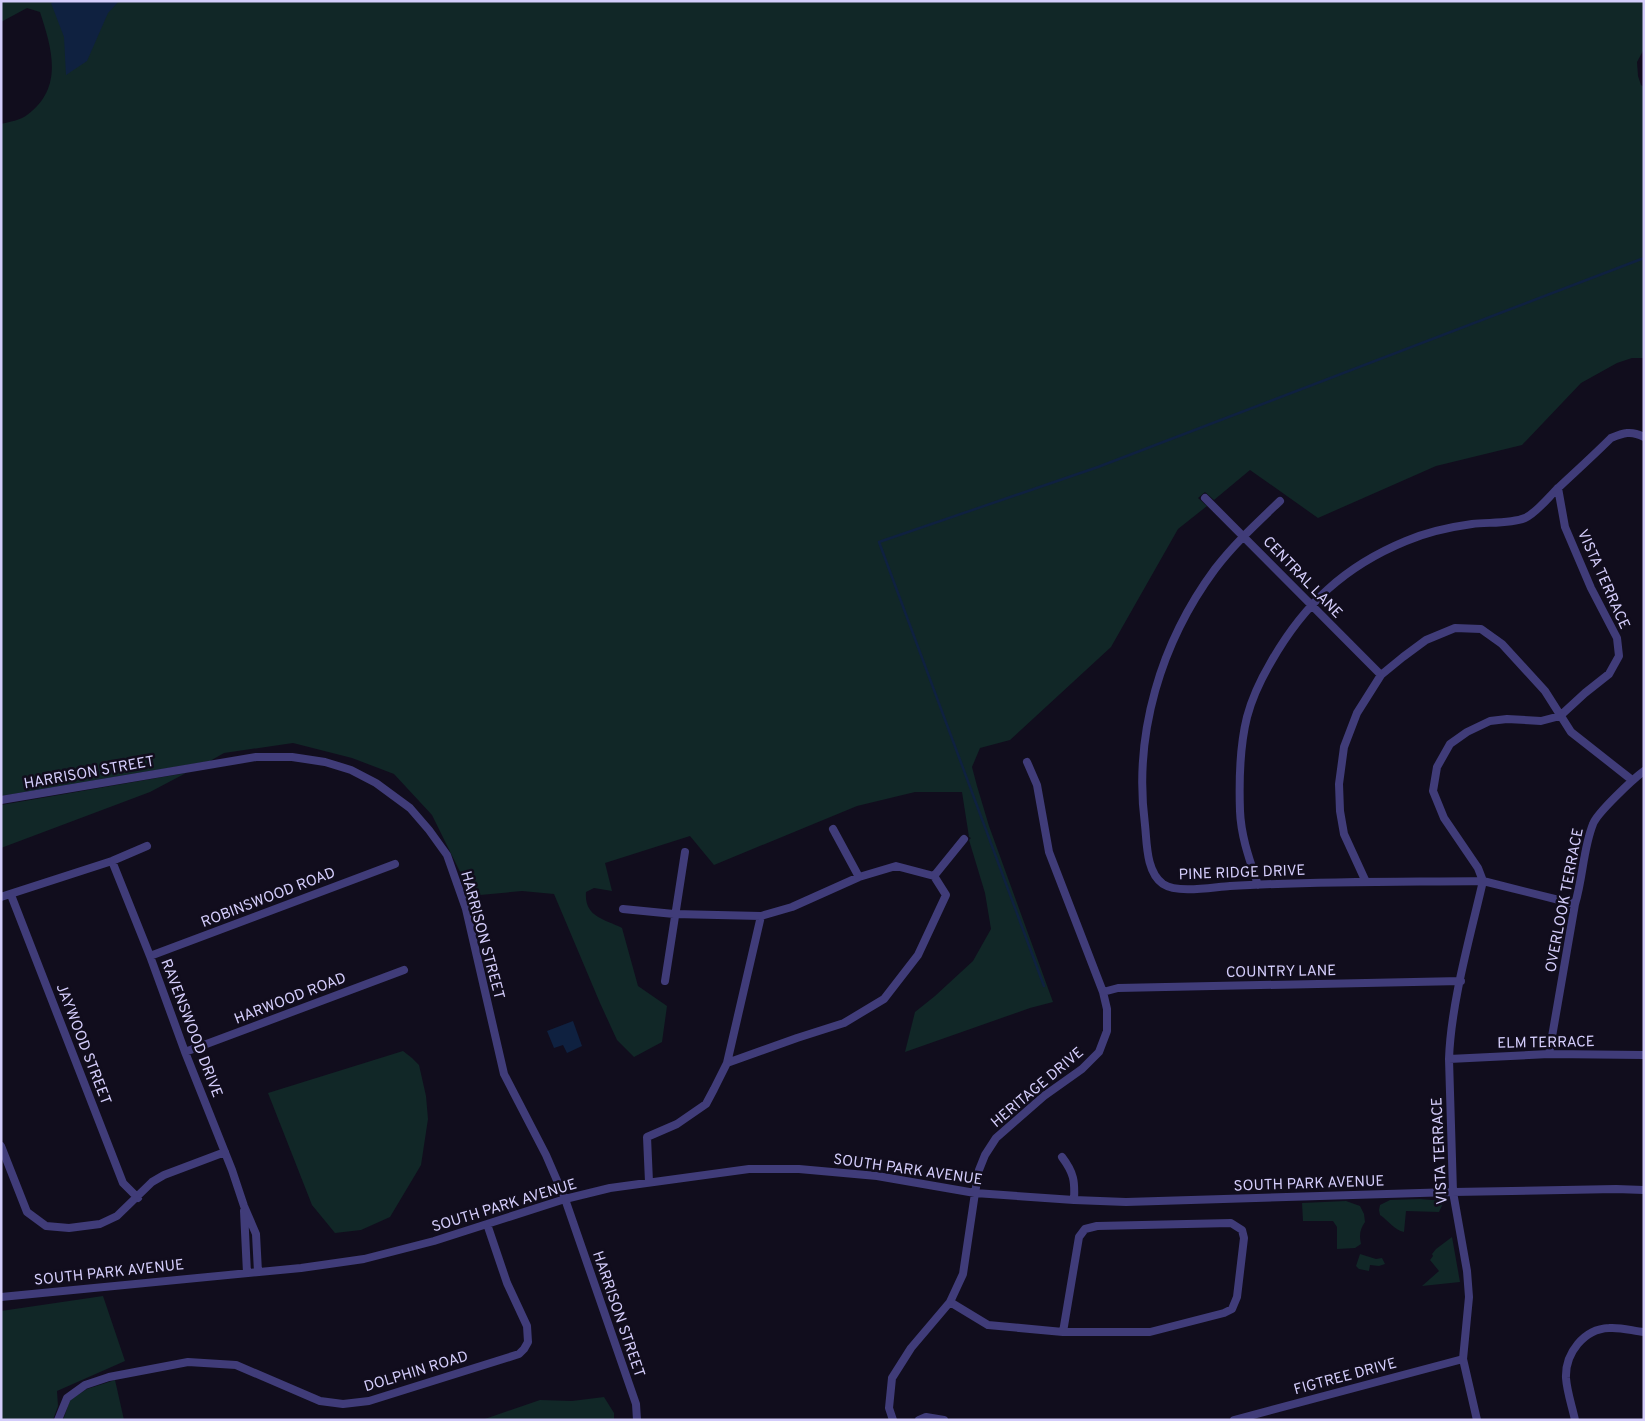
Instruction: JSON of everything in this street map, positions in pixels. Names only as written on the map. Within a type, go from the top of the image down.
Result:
[{"type":"street","points":[[1258,885],[1245,846],[1240,812],[1242,749],[1248,716],[1260,681],[1286,636],[1310,605],[1342,576],[1374,555],[1429,533],[1473,524],[1525,518],[1611,438],[1634,432],[1644,437]]},
{"type":"street","name":"VISTA TERRACE","points":[[1558,488],[1566,527],[1591,588],[1617,638],[1618,656],[1609,674],[1584,693],[1560,716]]},
{"type":"street","name":"CENTRAL LANE","points":[[1205,498],[1244,535],[1310,605],[1381,675]]},
{"type":"street","name":"PINE RIDGE DRIVE","points":[[1280,501],[1244,535],[1216,568],[1195,597],[1170,644],[1156,681],[1143,748],[1143,810],[1152,871],[1164,884],[1179,890],[1258,885],[1483,881],[1575,904]]},
{"type":"street","points":[[1366,882],[1344,834],[1340,811],[1339,784],[1344,747],[1357,713],[1381,675],[1426,640],[1455,628],[1482,629],[1502,644],[1546,691],[1571,732],[1632,780]]},
{"type":"street","points":[[1483,881],[1478,868],[1444,818],[1433,791],[1437,767],[1450,744],[1467,732],[1490,721],[1507,719],[1541,721],[1560,716]]},
{"type":"street","name":"HARRISON STREET","points":[[1,800],[256,757],[292,757],[325,762],[351,770],[376,784],[410,808],[429,830],[446,855],[466,909],[504,1074],[546,1155],[564,1199],[636,1404],[637,1420]]},
{"type":"street","name":"HERITAGE DRIVE","points":[[893,1420],[889,1408],[892,1378],[911,1348],[950,1302],[963,1274],[975,1193],[981,1164],[985,1155],[996,1138],[1044,1096],[1082,1069],[1099,1052],[1107,1031],[1107,1009],[1103,992],[1049,852],[1037,785],[1027,762]]},
{"type":"street","name":"OVERLOOK TERRACE","points":[[1549,1054],[1575,904],[1580,889],[1582,869],[1593,822],[1632,780],[1644,771]]},
{"type":"street","points":[[833,829],[859,876]]},
{"type":"street","points":[[934,876],[964,839]]},
{"type":"street","points":[[1,897],[112,860],[147,846]]},
{"type":"street","points":[[665,980],[685,852]]},
{"type":"street","name":"RAVENSWOOD DRIVE","points":[[112,860],[256,1234],[258,1272]]},
{"type":"street","name":"ROBINSWOOD ROAD","points":[[150,956],[395,864]]},
{"type":"street","points":[[624,909],[674,914],[760,916],[792,907],[859,876],[896,866],[934,876],[946,895],[918,955],[884,999],[844,1023],[727,1063]]},
{"type":"street","name":"VISTA TERRACE","points":[[1477,1420],[1463,1359],[1469,1297],[1467,1271],[1453,1192],[1449,1059],[1450,1040],[1461,981],[1483,881]]},
{"type":"street","name":"JAYWOOD STREET","points":[[11,895],[123,1183],[138,1198]]},
{"type":"street","points":[[649,1182],[647,1137],[677,1124],[706,1104],[727,1063],[760,916]]},
{"type":"street","name":"HARWOOD ROAD","points":[[185,1052],[404,970]]},
{"type":"street","name":"COUNTRY LANE","points":[[1103,992],[1118,988],[1461,981]]},
{"type":"street","name":"ELM TERRACE","points":[[1449,1059],[1549,1054],[1644,1055]]},
{"type":"street","points":[[1,1146],[27,1212],[46,1226],[69,1228],[100,1224],[118,1216],[152,1182],[225,1152]]},
{"type":"street","points":[[1062,1157],[1073,1174],[1074,1200]]},
{"type":"street","name":"SOUTH PARK AVENUE","points":[[1,1297],[302,1268],[364,1259],[434,1241],[564,1199],[610,1188],[749,1169],[799,1169],[877,1176],[975,1193],[1126,1202],[1453,1192],[1644,1190]]},
{"type":"street","name":"RAVENSWOOD DRIVE","points":[[244,1206],[247,1273]]},
{"type":"street","points":[[950,1302],[988,1326],[1063,1332],[1150,1332],[1229,1311],[1234,1306],[1237,1297],[1244,1238],[1242,1230],[1231,1223],[1097,1226],[1085,1229],[1079,1237],[1063,1332]]},
{"type":"street","name":"DOLPHIN ROAD","points":[[58,1420],[66,1398],[85,1385],[109,1377],[188,1362],[236,1366],[320,1402],[343,1404],[369,1401],[519,1354],[528,1342],[527,1326],[507,1283],[487,1224]]},
{"type":"street","points":[[1575,1420],[1567,1386],[1566,1370],[1570,1357],[1579,1341],[1591,1333],[1603,1329],[1618,1328],[1644,1332]]},
{"type":"street","name":"FIGTREE DRIVE","points":[[1234,1420],[1463,1359]]},
{"type":"street","points":[[919,1420],[926,1417],[944,1420]]},
{"type":"green space","points":[[1,1],[1644,1],[1644,49],[1637,62],[1638,76],[1641,85],[1644,87],[1644,358],[1632,358],[1617,363],[1581,383],[1522,445],[1436,466],[1318,518],[1250,470],[1214,500],[1205,492],[1198,498],[1207,506],[1178,529],[1111,647],[1010,740],[980,748],[972,767],[989,826],[1053,1002],[1030,1008],[905,1052],[915,1012],[973,961],[991,929],[985,893],[969,840],[971,838],[969,837],[962,792],[915,792],[857,806],[714,865],[690,836],[605,863],[612,891],[594,888],[586,892],[588,907],[596,916],[622,928],[638,986],[667,1006],[662,1042],[634,1057],[617,1040],[554,894],[522,891],[469,896],[466,884],[432,815],[394,774],[352,758],[293,743],[224,753],[210,761],[1,796],[1,124],[24,117],[39,104],[51,80],[52,67],[48,40],[40,12],[27,8],[1,22]]},
{"type":"green space","points":[[186,773],[150,792],[1,848],[1,805]]},
{"type":"green space","points":[[403,1051],[419,1065],[426,1096],[428,1119],[421,1165],[390,1217],[361,1230],[335,1233],[312,1205],[268,1093]]},
{"type":"green space","points":[[1420,1199],[1444,1201],[1439,1212],[1406,1211],[1404,1232],[1394,1227],[1380,1215],[1380,1205],[1390,1200]]},
{"type":"green space","points":[[1346,1201],[1360,1206],[1364,1214],[1365,1222],[1360,1235],[1361,1244],[1355,1248],[1337,1249],[1337,1227],[1333,1221],[1303,1221],[1302,1203]]},
{"type":"green space","points":[[1452,1237],[1460,1282],[1422,1286],[1439,1271],[1430,1260],[1433,1256],[1432,1254]]},
{"type":"green space","points":[[1360,1254],[1376,1259],[1382,1258],[1385,1264],[1379,1266],[1370,1265],[1369,1271],[1359,1269],[1356,1266]]},
{"type":"green space","points":[[103,1296],[125,1361],[57,1391],[58,1406],[53,1420],[1,1420],[1,1311]]},
{"type":"green space","points":[[115,1380],[124,1420],[63,1420],[70,1400],[87,1389]]},
{"type":"green space","points":[[604,1397],[614,1413],[614,1420],[482,1420],[540,1400],[572,1401]]},
{"type":"water","points":[[56,1],[119,1],[108,13],[87,61],[66,75],[64,37],[51,3]]},
{"type":"water","points":[[573,1021],[582,1046],[567,1053],[563,1045],[554,1048],[547,1031]]},
{"type":"waterway","points":[[1044,986],[879,542],[1098,467],[1644,258]]}]
